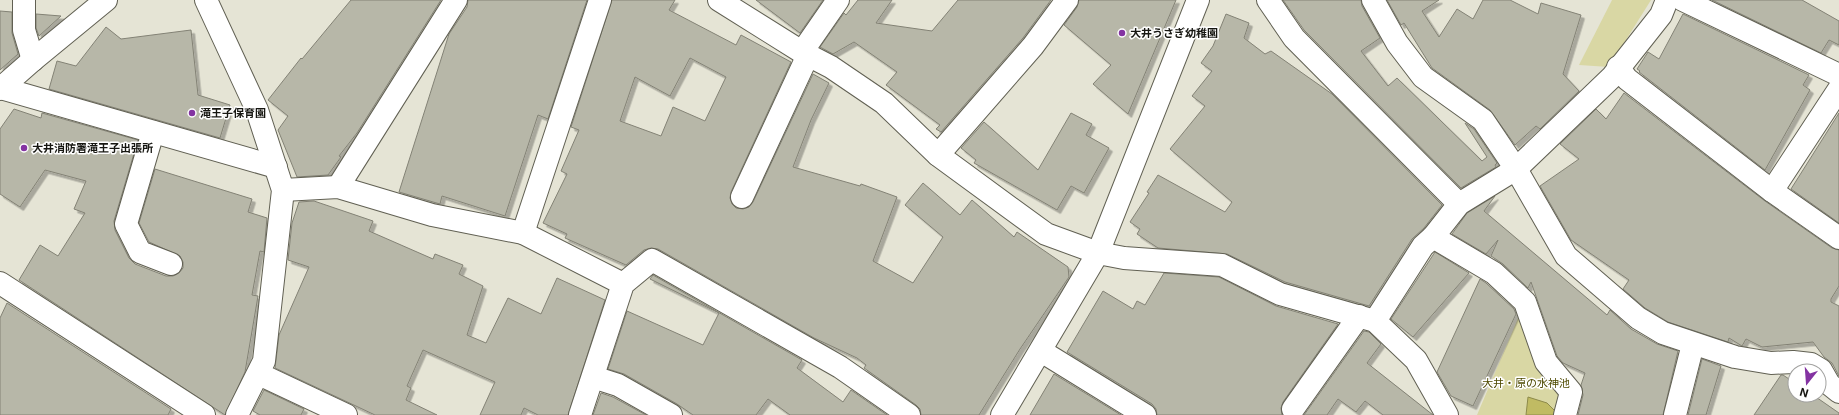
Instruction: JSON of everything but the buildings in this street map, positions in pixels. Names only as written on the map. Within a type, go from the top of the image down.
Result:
[{"type":"street","points":[[24,0],[24,30],[33,60]]},
{"type":"street","points":[[1,89],[33,60],[106,0]]},
{"type":"street","points":[[206,0],[257,110],[283,190],[264,362],[238,415]]},
{"type":"street","points":[[338,187],[456,0]]},
{"type":"street","points":[[523,233],[600,0]]},
{"type":"street","points":[[719,0],[805,53],[831,67],[856,90],[884,103],[938,155],[1046,234],[1098,253],[1124,258],[1222,265],[1280,294],[1367,319],[1416,360],[1447,415]]},
{"type":"street","points":[[742,197],[805,53],[838,0]]},
{"type":"street","points":[[938,155],[1033,46],[1067,0]]},
{"type":"street","points":[[1002,415],[1098,253],[1198,0]]},
{"type":"street","points":[[1268,0],[1294,38],[1459,204]]},
{"type":"street","points":[[1373,0],[1397,43],[1423,77],[1483,120],[1516,169],[1566,256],[1638,318],[1663,333],[1735,357],[1771,364],[1793,362],[1811,364],[1821,370],[1829,384],[1839,392]]},
{"type":"street","points":[[1293,409],[1367,319],[1423,246],[1433,237],[1459,204],[1516,169],[1612,77],[1618,67],[1661,15],[1667,0]]},
{"type":"street","points":[[1683,0],[1838,76],[1772,191]]},
{"type":"street","points":[[1618,67],[1627,79],[1772,191],[1839,238]]},
{"type":"street","points":[[1,89],[276,167]]},
{"type":"street","points":[[153,132],[126,224],[140,252],[171,264]]},
{"type":"street","points":[[283,190],[338,187],[432,215],[523,233],[623,284]]},
{"type":"street","points":[[1433,237],[1494,273],[1525,302],[1546,362],[1571,392],[1565,415]]},
{"type":"street","points":[[580,415],[623,284],[652,260],[840,367],[909,415]]},
{"type":"street","points":[[0,283],[204,415]]},
{"type":"street","points":[[1675,415],[1693,344]]},
{"type":"street","points":[[1041,351],[1145,415]]},
{"type":"street","points":[[259,374],[346,415]]},
{"type":"street","points":[[593,377],[618,385],[671,415]]},
{"type":"green space","points":[[1612,0],[1651,0],[1609,67],[1579,65]]},
{"type":"green space","name":"大井・原の水神池","points":[[1522,309],[1566,389],[1561,415],[1477,415]]},
{"type":"shaded area","points":[[1528,397],[1547,403],[1556,412],[1556,415],[1526,415]]},
{"type":"place","name":"大井うさぎ幼稚園","points":[[1122,33]]},
{"type":"place","name":"滝王子保育園","points":[[192,113]]},
{"type":"place","name":"大井消防署滝王子出張所","points":[[24,148]]}]
